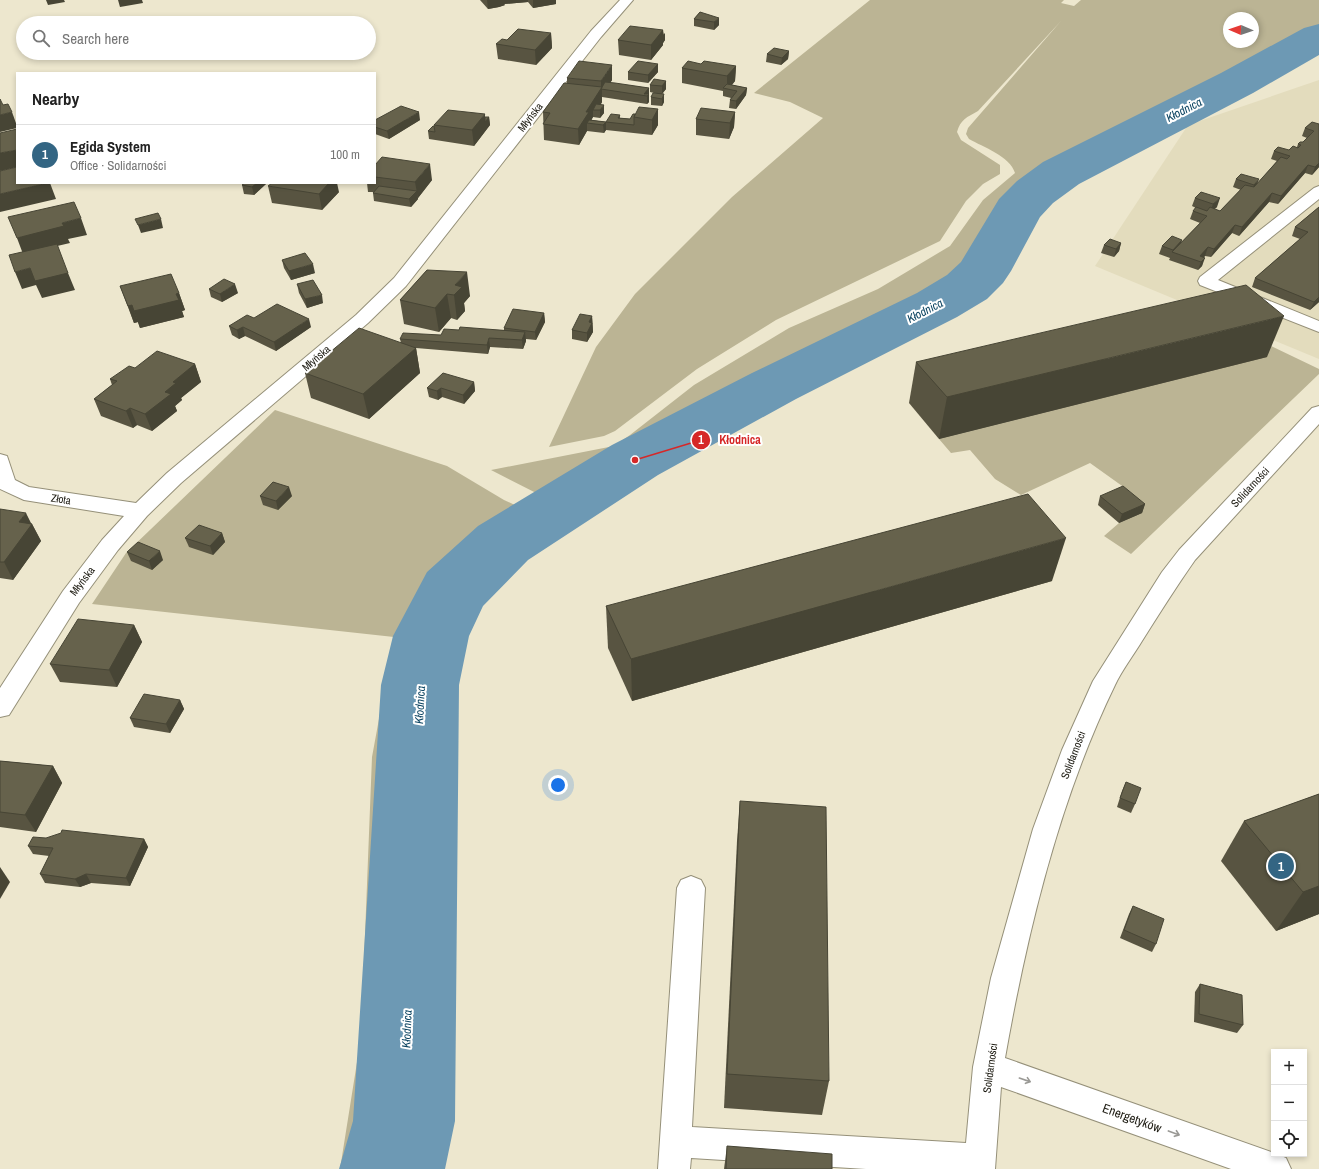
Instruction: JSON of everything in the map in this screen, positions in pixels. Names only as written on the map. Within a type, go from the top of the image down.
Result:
[{"type":"street","name":"Młyńska","points":[[0,708],[71,597],[110,545],[140,511],[174,478],[362,319],[400,282],[596,34],[627,0]]},
{"type":"street","points":[[1319,191],[1206,281],[1319,327]]},
{"type":"street","name":"Solidarności","points":[[979,1165],[988,1067],[1005,978],[1046,829],[1074,750],[1105,681],[1170,578],[1187,555],[1319,412]]},
{"type":"street","name":"Złota","points":[[0,461],[6,484],[24,493],[140,511]]},
{"type":"street","points":[[691,888],[675,1155],[979,1165]]},
{"type":"street","name":"Energetyków","points":[[988,1067],[1275,1169]]},
{"type":"shaded area","points":[[870,0],[1064,0],[1061,3],[1074,6],[1081,0],[1319,0],[1319,31],[1273,57],[1043,173],[1029,184],[1007,211],[971,272],[958,284],[705,412],[546,498],[491,470],[614,446],[694,385],[789,328],[878,289],[950,246],[983,200],[1015,173],[1008,162],[1002,157],[969,139],[966,134],[968,128],[1061,21],[978,111],[967,117],[960,124],[957,132],[961,140],[1000,165],[1000,174],[983,184],[966,201],[940,241],[776,320],[697,369],[615,431],[604,436],[549,447],[596,347],[635,294],[732,197],[823,118],[790,102],[754,93]]},
{"type":"shaded area","points":[[1319,80],[1319,359],[1095,266],[1188,125]]},
{"type":"shaded area","points":[[1211,317],[1319,369],[1319,374],[1131,554],[1104,536],[1119,523],[1142,512],[1125,488],[1090,463],[1021,495],[995,479],[970,450],[951,453],[939,439],[1266,357]]},
{"type":"shaded area","points":[[275,410],[447,466],[504,500],[530,512],[483,542],[459,566],[439,592],[423,617],[415,642],[402,746],[387,989],[388,1040],[385,1094],[369,1169],[340,1169],[361,1037],[372,757],[394,637],[92,604],[126,553]]},
{"type":"building","points":[[700,12],[719,18],[714,22],[694,19]]},
{"type":"building","points":[[630,26],[663,30],[651,45],[618,40]]},
{"type":"building","points":[[518,29],[551,33],[535,50],[496,44],[502,39],[507,40]]},
{"type":"building","points":[[774,48],[789,51],[782,58],[767,54]]},
{"type":"building","points":[[579,61],[612,65],[601,81],[567,78]]},
{"type":"building","points":[[638,61],[658,64],[648,75],[628,72]]},
{"type":"building","points":[[688,61],[701,64],[704,61],[736,66],[727,76],[682,68]]},
{"type":"building","points":[[654,79],[666,81],[662,86],[650,85]]},
{"type":"building","points":[[605,82],[649,88],[644,94],[649,94],[647,96],[601,89]]},
{"type":"building","points":[[564,83],[602,87],[586,112],[589,112],[578,129],[543,124],[550,113],[543,112]]},
{"type":"building","points":[[727,84],[747,88],[736,101],[730,100],[737,91],[723,88]]},
{"type":"building","points":[[653,93],[664,94],[662,99],[651,97]]},
{"type":"building","points":[[0,99],[3,105],[8,104],[12,112],[0,115]]},
{"type":"building","points":[[596,104],[604,105],[600,110],[593,110]]},
{"type":"building","points":[[401,106],[419,112],[387,131],[376,127],[376,119]]},
{"type":"building","points":[[639,107],[658,109],[652,120],[634,117]]},
{"type":"building","points":[[701,108],[735,112],[730,123],[696,119]]},
{"type":"building","points":[[448,110],[485,114],[472,130],[434,125]]},
{"type":"building","points":[[611,114],[620,115],[618,118],[630,119],[633,114],[635,114],[634,125],[606,122]]},
{"type":"building","points":[[589,120],[606,122],[603,125],[587,123]]},
{"type":"building","points":[[1312,122],[1319,124],[1319,163],[1315,167],[1308,165],[1281,196],[1272,193],[1242,227],[1235,225],[1214,249],[1208,247],[1200,256],[1205,258],[1201,262],[1172,252],[1207,216],[1193,211],[1196,207],[1207,211],[1210,207],[1220,211],[1245,185],[1254,187],[1281,157],[1287,159],[1290,156],[1274,151],[1278,147],[1289,150],[1293,146],[1298,148],[1301,145],[1298,144],[1303,142],[1314,131],[1305,128]]},
{"type":"building","points":[[433,126],[435,132],[428,131]]},
{"type":"building","points":[[16,129],[16,150],[0,153],[0,133]]},
{"type":"building","points":[[382,157],[430,164],[415,182],[376,177],[376,164]]},
{"type":"building","points":[[16,167],[16,184],[44,184],[0,194],[0,171]]},
{"type":"building","points":[[1241,174],[1259,179],[1254,185],[1236,179]]},
{"type":"building","points":[[244,184],[256,184],[252,187],[242,185]]},
{"type":"building","points":[[271,184],[328,184],[319,194],[268,186]]},
{"type":"building","points":[[379,186],[417,191],[409,199],[373,193]]},
{"type":"building","points":[[1201,192],[1220,198],[1213,204],[1195,198]]},
{"type":"building","points":[[74,202],[81,218],[62,223],[64,226],[17,238],[8,217]]},
{"type":"building","points":[[1319,207],[1319,297],[1314,302],[1255,278],[1308,232],[1295,227]]},
{"type":"building","points":[[158,213],[161,219],[138,225],[135,219]]},
{"type":"building","points":[[1172,236],[1182,240],[1173,250],[1162,246]]},
{"type":"building","points":[[1110,239],[1121,243],[1116,249],[1104,245]]},
{"type":"building","points":[[57,244],[68,273],[35,281],[30,268],[15,272],[9,255]]},
{"type":"building","points":[[305,253],[313,264],[289,271],[282,260]]},
{"type":"building","points":[[427,270],[467,272],[455,285],[462,287],[454,295],[447,294],[435,308],[400,300]]},
{"type":"building","points":[[171,274],[179,293],[176,294],[179,300],[134,311],[132,305],[128,306],[120,286]]},
{"type":"building","points":[[224,279],[235,284],[220,294],[209,289]]},
{"type":"building","points":[[313,280],[322,295],[305,299],[297,284]]},
{"type":"building","points":[[1246,285],[1284,316],[947,397],[916,362]]},
{"type":"building","points":[[277,304],[309,319],[274,342],[243,327],[237,330],[229,326],[247,315],[254,318]]},
{"type":"building","points":[[513,309],[544,313],[535,332],[504,328]]},
{"type":"building","points":[[580,314],[592,316],[589,322],[592,323],[587,333],[572,330]]},
{"type":"building","points":[[460,327],[525,332],[522,340],[489,338],[487,345],[400,339],[403,333],[441,335],[444,329],[459,330]]},
{"type":"building","points":[[359,328],[416,348],[363,394],[305,373]]},
{"type":"building","points":[[157,351],[195,364],[173,382],[176,383],[165,392],[171,394],[145,414],[130,408],[126,411],[94,399],[117,381],[110,379],[129,366],[135,368]]},
{"type":"building","points":[[443,373],[474,382],[463,395],[441,388],[437,391],[427,388]]},
{"type":"building","points":[[273,482],[289,487],[276,501],[260,496]]},
{"type":"building","points":[[1123,486],[1145,504],[1122,514],[1100,496]]},
{"type":"building","points":[[1028,494],[1066,538],[631,659],[606,606]]},
{"type":"building","points":[[0,509],[26,513],[19,522],[32,524],[4,562],[0,562]]},
{"type":"building","points":[[199,525],[222,533],[210,546],[185,538]]},
{"type":"building","points":[[138,542],[160,551],[149,561],[127,552]]},
{"type":"building","points":[[78,619],[134,625],[109,670],[50,664]]},
{"type":"building","points":[[144,694],[180,700],[166,724],[130,718]]},
{"type":"building","points":[[0,761],[53,766],[25,815],[0,812]]},
{"type":"building","points":[[1126,782],[1141,788],[1135,804],[1120,798]]},
{"type":"building","points":[[1319,794],[1319,886],[1303,892],[1244,821]]},
{"type":"building","points":[[740,801],[826,807],[829,1081],[727,1074]]},
{"type":"building","points":[[62,830],[144,839],[126,878],[86,874],[75,879],[40,874],[53,848],[28,846],[33,837],[46,838],[61,833]]},
{"type":"building","points":[[1133,906],[1164,919],[1156,944],[1124,930]]},
{"type":"building","points":[[1200,984],[1242,995],[1243,1025],[1199,1014]]},
{"type":"building","points":[[727,1146],[832,1154],[832,1169],[726,1169]]},
{"type":"waterway","name":"Kłodnica","points":[[392,1169],[404,1121],[420,685],[431,636],[453,591],[503,543],[635,460],[774,386],[937,305],[967,287],[983,271],[1018,210],[1035,192],[1061,173],[1237,83],[1319,37]]},
{"type":"place","name":"Kłodnica","points":[[635,460]]},
{"type":"place","name":"Egida System","points":[[1281,866]]}]
